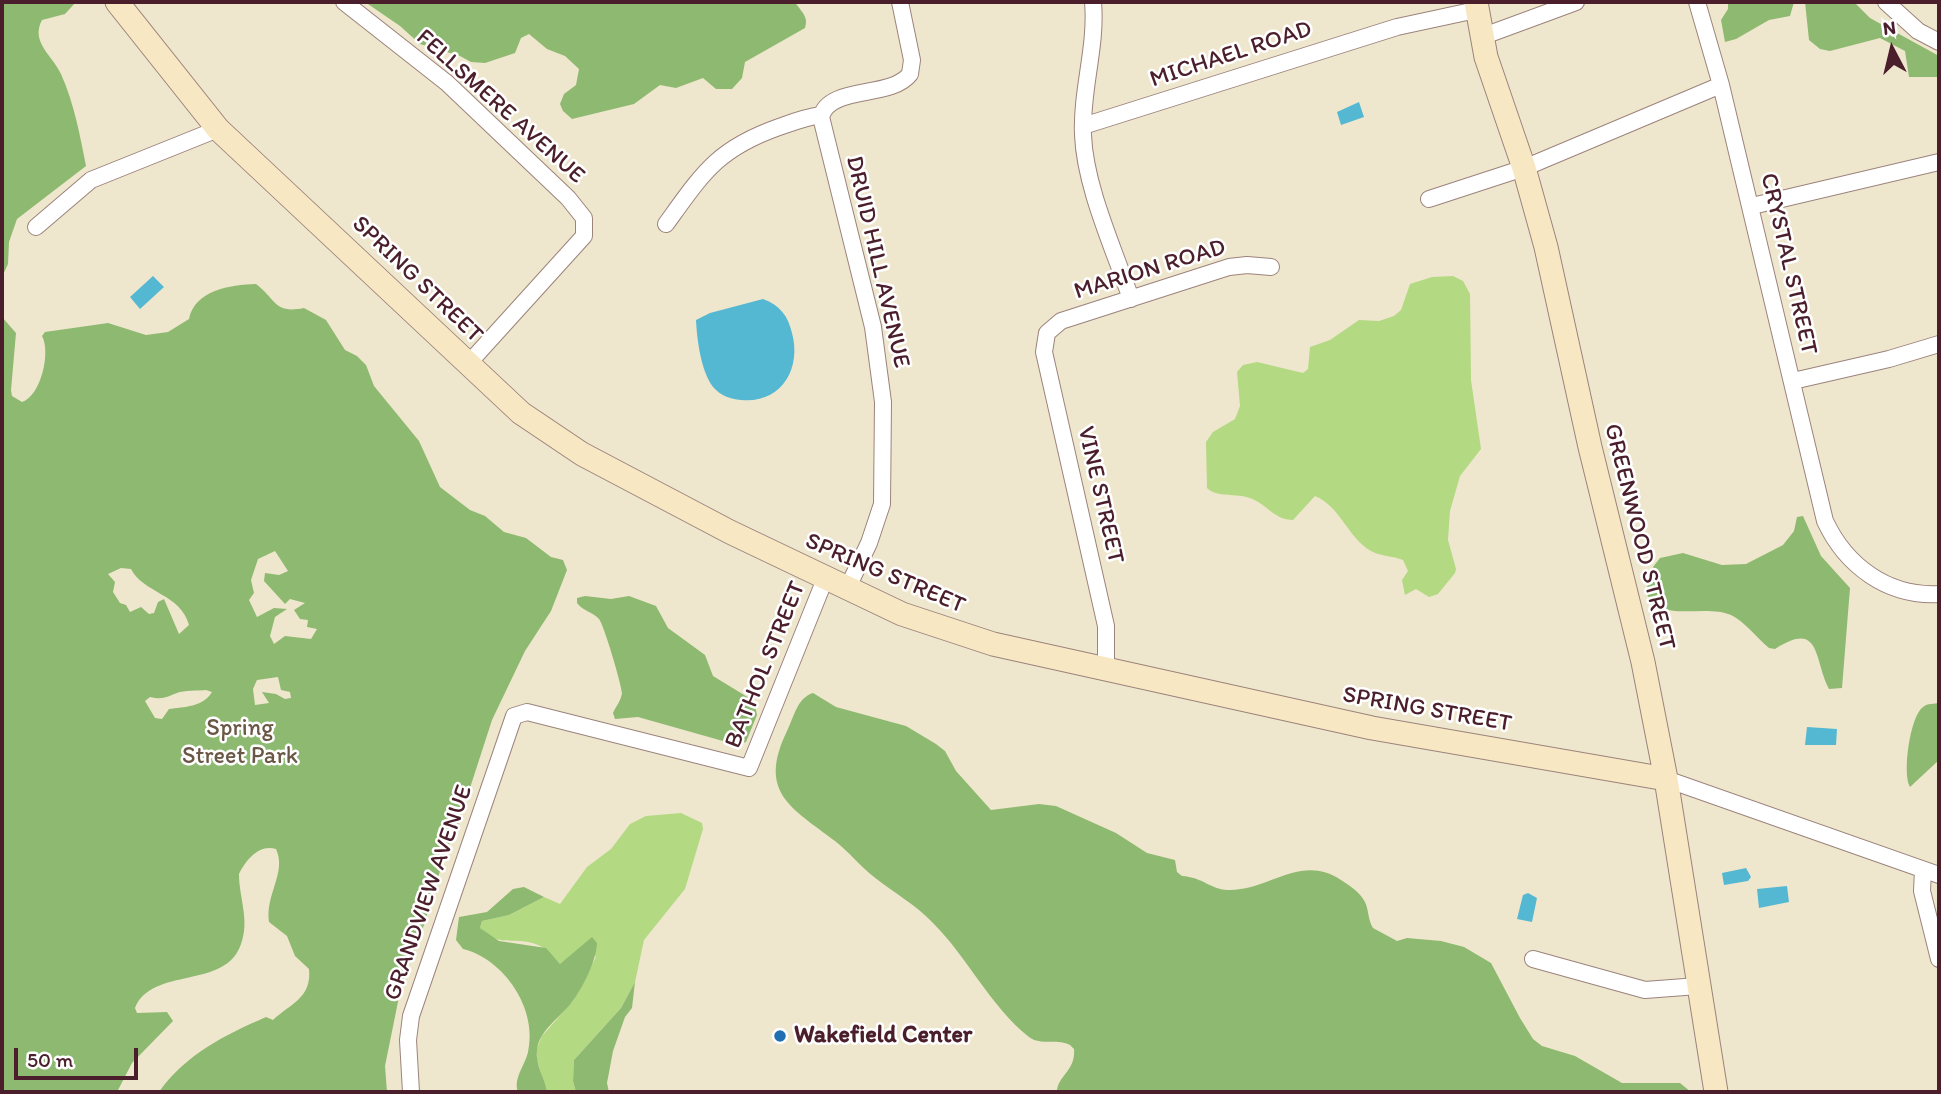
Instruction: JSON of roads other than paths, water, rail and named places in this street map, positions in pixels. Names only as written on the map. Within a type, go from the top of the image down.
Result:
[{"type":"street","name":"SPRING STREET","points":[[117,2],[218,130],[521,413],[582,454],[825,579],[902,614],[970,638],[1372,728],[1666,779],[1931,873]]},
{"type":"street","name":"FELLSMERE AVENUE","points":[[344,2],[447,83],[568,198],[582,214],[586,225],[584,236],[468,364]]},
{"type":"street","points":[[666,224],[700,178],[725,152],[764,132],[821,115],[834,102],[898,84],[909,75],[912,60],[900,2]]},
{"type":"street","points":[[1093,2],[1094,36],[1083,126],[1091,180],[1131,299]]},
{"type":"street","points":[[1481,37],[1576,2]]},
{"type":"street","name":"CRYSTAL STREET","points":[[1697,2],[1752,206],[1820,504],[1829,529],[1841,550],[1864,571],[1890,586],[1916,593],[1939,594]]},
{"type":"street","points":[[1885,2],[1918,30],[1939,41]]},
{"type":"street","name":"MICHAEL ROAD","points":[[1083,126],[1397,27],[1476,6]]},
{"type":"street","name":"GREENWOOD STREET","points":[[1476,6],[1481,37],[1524,168],[1546,247],[1593,459],[1643,662],[1666,779],[1716,1092]]},
{"type":"street","points":[[1429,199],[1524,168],[1721,85]]},
{"type":"street","name":"DRUID HILL AVENUE","points":[[821,115],[873,327],[883,402],[882,504],[869,543],[847,589]]},
{"type":"street","points":[[36,227],[91,180],[218,130]]},
{"type":"street","points":[[1752,206],[1939,162]]},
{"type":"street","name":"MARION ROAD","points":[[1047,333],[1061,321],[1235,266],[1271,267]]},
{"type":"street","name":"VINE STREET","points":[[1047,333],[1044,352],[1106,626],[1106,668]]},
{"type":"street","points":[[1793,381],[1889,359],[1939,344]]},
{"type":"street","name":"BATHOL STREET","points":[[516,714],[527,712],[748,768],[825,579]]},
{"type":"street","name":"GRANDVIEW AVENUE","points":[[411,1092],[408,1040],[411,1016],[509,723],[516,714]]},
{"type":"street","points":[[1931,873],[1922,891],[1939,959]]},
{"type":"street","points":[[1534,959],[1645,990],[1698,986]]},
{"type":"water","points":[[1359,102],[1364,117],[1341,125],[1337,112]]},
{"type":"water","points":[[153,276],[164,287],[140,309],[130,297]]},
{"type":"water","points":[[763,299],[779,308],[786,316],[794,347],[791,372],[777,390],[767,396],[755,400],[729,398],[713,387],[705,373],[696,320],[710,313]]},
{"type":"water","points":[[1807,727],[1837,729],[1836,745],[1805,745]]},
{"type":"water","points":[[1746,868],[1751,877],[1748,881],[1724,885],[1722,873]]},
{"type":"water","points":[[1787,886],[1789,902],[1759,908],[1757,889]]},
{"type":"water","points":[[1528,893],[1537,898],[1532,922],[1517,919],[1523,895]]},
{"type":"place","name":"Wakefield Center","points":[[780,1036]]},
{"type":"park label","name":"Spring Street Park","points":[[240,743]]}]
